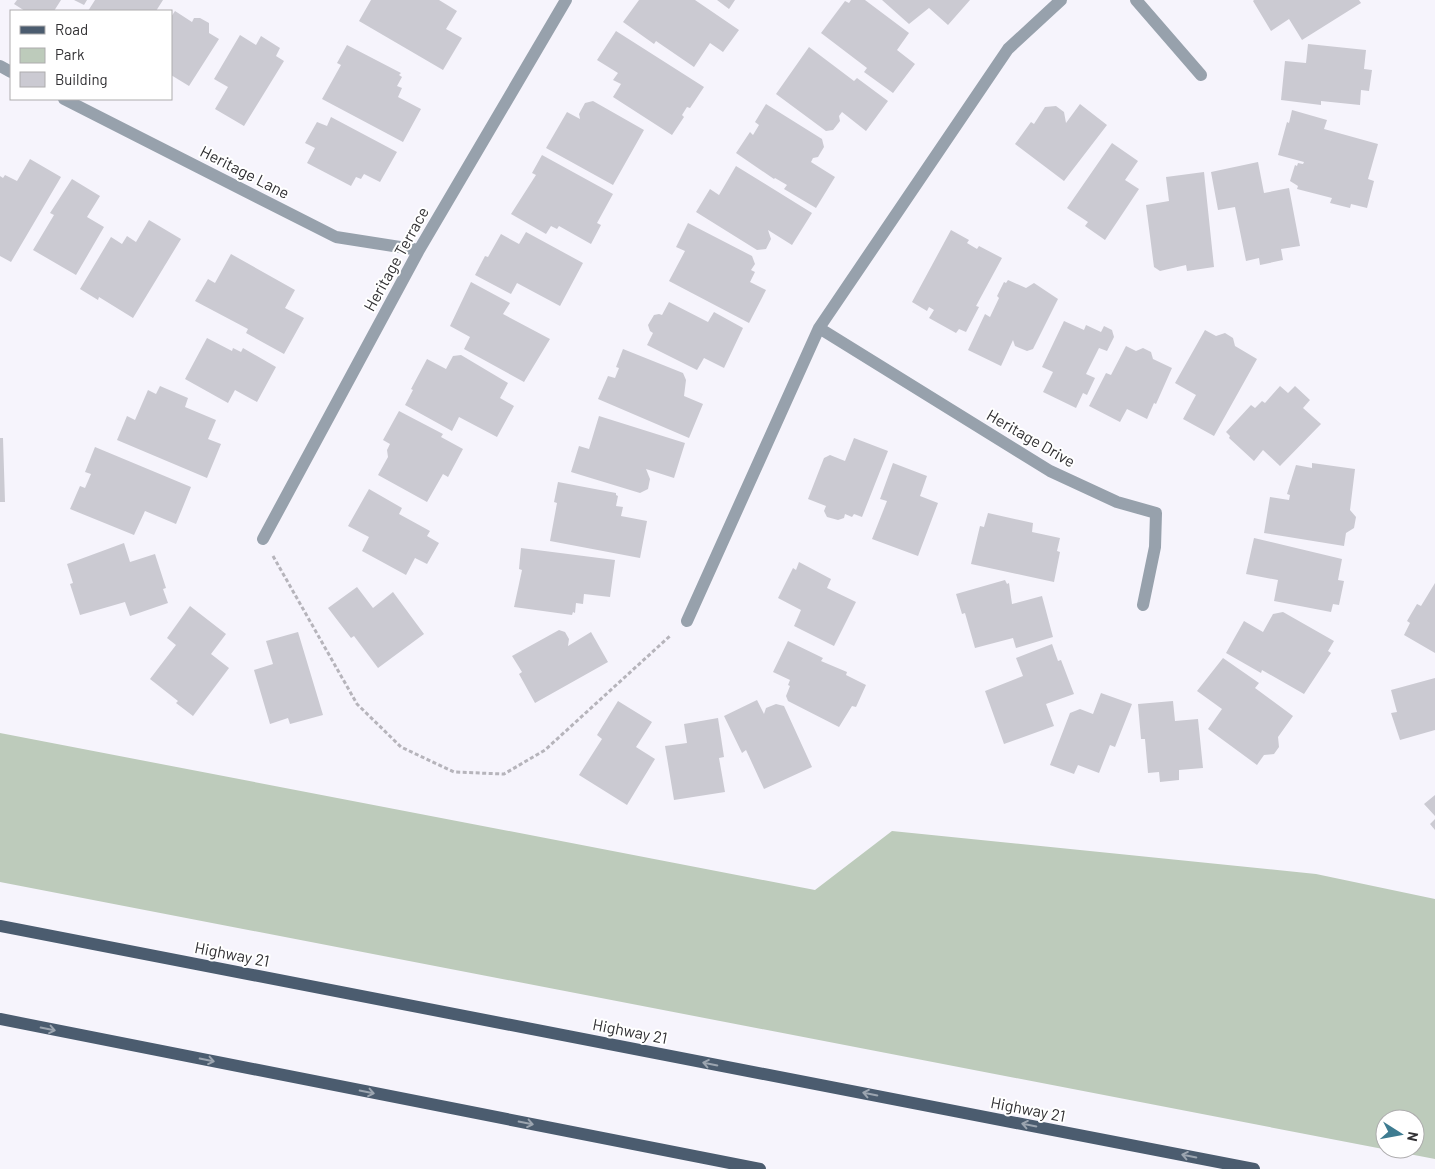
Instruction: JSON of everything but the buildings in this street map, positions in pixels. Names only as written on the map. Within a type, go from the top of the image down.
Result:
[{"type":"main road","name":"Highway 21","points":[[0,926],[1254,1169]]},
{"type":"main road","points":[[0,1019],[760,1169]]},
{"type":"street","name":"Heritage Terrace","points":[[262,539],[419,250],[566,0]]},
{"type":"street","points":[[687,621],[819,328],[1008,49],[1061,0]]},
{"type":"street","points":[[1136,0],[1201,75]]},
{"type":"street","name":"Heritage Lane","points":[[66,100],[336,237],[419,250]]},
{"type":"street","name":"Heritage Drive","points":[[819,328],[1050,471],[1117,502],[1156,513],[1155,547],[1143,604]]},
{"type":"path","points":[[262,539],[357,704],[401,747],[454,772],[504,774],[545,750],[687,621]]},
{"type":"green space","points":[[0,733],[815,890],[892,831],[1316,874],[1435,899],[1435,1159],[1425,1157],[1425,1109],[1375,1109],[1375,1147],[0,882]]}]
